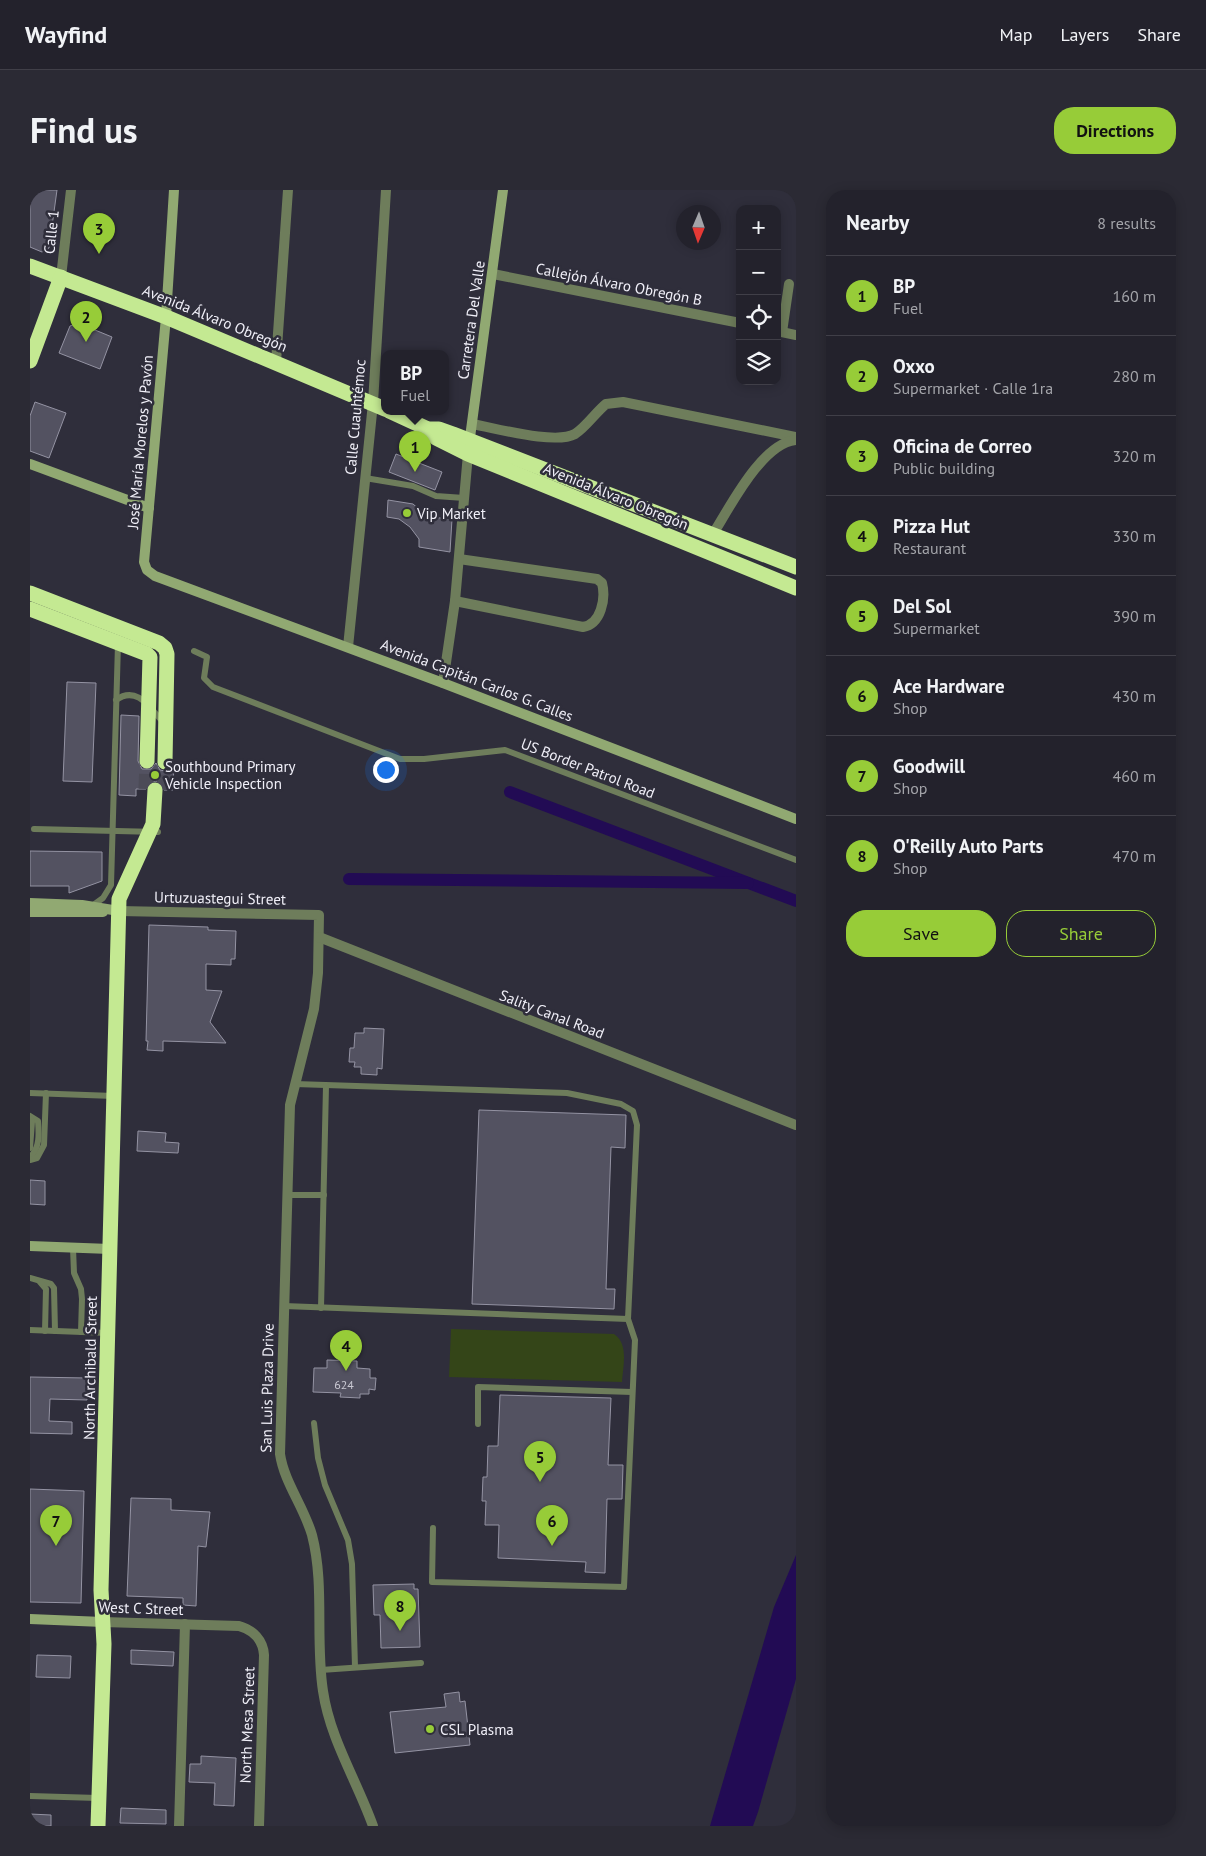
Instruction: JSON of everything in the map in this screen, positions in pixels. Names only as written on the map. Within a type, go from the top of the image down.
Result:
[{"type":"highway","name":"Avenida Álvaro Obregón","points":[[30,266],[166,317],[379,406]]},
{"type":"highway","points":[[30,361],[61,277]]},
{"type":"highway","name":"Avenida Álvaro Obregón","points":[[398,415],[428,429],[439,429],[468,447],[796,588]]},
{"type":"highway","name":"Avenida Álvaro Obregón","points":[[468,447],[713,534],[796,567]]},
{"type":"highway","points":[[30,593],[118,635]]},
{"type":"highway","points":[[30,601],[157,651],[156,762]]},
{"type":"highway","points":[[30,608],[118,635]]},
{"type":"highway","points":[[120,904],[154,820],[155,789]]},
{"type":"highway","name":"North Archibald Street","points":[[98,1826],[104,1644],[101,1590],[120,904]]},
{"type":"street","name":"Calle 1","points":[[61,277],[71,190]]},
{"type":"street","name":"José María Morelos y Pavón","points":[[147,570],[144,562],[166,317],[174,190]]},
{"type":"street","points":[[276,362],[288,190]]},
{"type":"street","name":"Calle Cuauhtémoc","points":[[348,647],[365,478],[379,406],[386,190]]},
{"type":"street","name":"Carretera Del Valle","points":[[468,447],[503,190]]},
{"type":"street","name":"Callejón Álvaro Obregón B","points":[[493,274],[736,323]]},
{"type":"street","points":[[781,327],[789,284]]},
{"type":"street","points":[[781,332],[796,335]]},
{"type":"street","points":[[472,424],[548,437],[565,437],[577,433],[606,404],[623,402],[796,438]]},
{"type":"street","points":[[713,534],[744,485],[771,451],[796,438]]},
{"type":"street","points":[[444,683],[459,559],[468,447]]},
{"type":"street","points":[[30,464],[149,508]]},
{"type":"street","points":[[454,601],[584,627],[593,626],[604,597],[602,583],[597,579],[459,559]]},
{"type":"street","name":"Avenida Capitán Carlos G. Calles","points":[[147,570],[155,576],[444,683],[796,819]]},
{"type":"street","name":"Urtuzuastegui Street","points":[[30,904],[91,906],[120,904],[319,915],[319,937]]},
{"type":"street","name":"Urtuzuastegui Street","points":[[30,912],[82,914],[120,904]]},
{"type":"street","name":"San Luis Plaza Drive","points":[[319,937],[314,1009],[290,1106],[280,1454],[281,1464],[312,1535],[316,1561],[321,1670],[330,1724],[373,1826]]},
{"type":"street","name":"Sality Canal Road","points":[[319,937],[796,1125]]},
{"type":"street","points":[[30,1246],[110,1249]]},
{"type":"street","name":"West C Street","points":[[30,1619],[239,1626],[250,1630]]},
{"type":"street","points":[[179,1826],[185,1624]]},
{"type":"street","name":"North Mesa Street","points":[[250,1630],[264,1649],[259,1826]]},
{"type":"lane","points":[[365,478],[413,486],[436,496],[464,498]]},
{"type":"lane","points":[[91,906],[103,898],[111,885],[118,635]]},
{"type":"lane","name":"US Border Patrol Road","points":[[194,651],[207,657],[204,678],[213,687],[400,759],[424,759],[505,750],[796,860]]},
{"type":"lane","points":[[116,700],[122,695],[134,694],[157,715]]},
{"type":"lane","points":[[34,828],[149,831]]},
{"type":"lane","points":[[295,1084],[567,1093],[621,1104],[633,1111],[637,1125],[628,1319],[635,1340],[624,1587],[432,1582],[434,1528]]},
{"type":"lane","points":[[321,1308],[326,1086]]},
{"type":"lane","points":[[30,1093],[114,1096]]},
{"type":"lane","points":[[30,1117],[38,1121],[38,1144],[30,1158],[37,1158],[44,1145],[46,1094]]},
{"type":"lane","points":[[30,1117],[32,1122],[30,1148]]},
{"type":"lane","points":[[287,1195],[324,1195]]},
{"type":"lane","points":[[73,1248],[74,1272],[81,1289],[82,1299],[81,1332]]},
{"type":"lane","points":[[30,1278],[51,1284],[56,1292],[55,1331]]},
{"type":"lane","points":[[38,1279],[46,1289],[45,1331]]},
{"type":"lane","points":[[284,1306],[628,1319]]},
{"type":"lane","points":[[30,1330],[108,1333]]},
{"type":"lane","points":[[478,1424],[478,1387],[632,1392]]},
{"type":"lane","points":[[314,1423],[318,1458],[325,1485],[348,1540],[352,1564],[355,1667]]},
{"type":"lane","points":[[321,1670],[421,1663]]},
{"type":"lane","points":[[30,1796],[99,1798]]},
{"type":"green space","points":[[451,1329],[614,1334],[622,1343],[623,1349],[622,1382],[449,1377]]},
{"type":"shaded area","points":[[796,1555],[796,1679],[758,1812],[753,1826],[710,1826],[774,1607]]},
{"type":"building","points":[[30,190],[57,190],[49,248],[42,252],[30,247]]},
{"type":"building","points":[[78,323],[112,337],[100,369],[59,353],[70,326]]},
{"type":"building","points":[[35,402],[66,413],[49,458],[30,451],[30,416]]},
{"type":"building","points":[[396,454],[442,472],[435,490],[389,472]]},
{"type":"building","points":[[388,500],[413,504],[428,517],[452,519],[450,552],[419,547],[419,539],[410,527],[399,519],[387,517]]},
{"type":"building","points":[[67,682],[96,683],[92,782],[63,781]]},
{"type":"building","points":[[121,715],[139,716],[138,761],[142,769],[151,769],[156,763],[160,770],[165,771],[170,770],[174,763],[173,790],[164,790],[161,782],[155,781],[147,784],[146,789],[136,789],[136,796],[119,795]]},
{"type":"building","points":[[30,851],[102,852],[102,881],[69,893],[69,886],[30,886]]},
{"type":"building","points":[[149,925],[208,927],[208,930],[236,931],[235,959],[231,959],[231,965],[206,964],[206,990],[222,991],[210,1022],[226,1043],[163,1041],[163,1051],[147,1050]]},
{"type":"building","points":[[364,1028],[384,1029],[382,1069],[377,1068],[377,1075],[361,1074],[361,1067],[354,1067],[355,1062],[349,1062],[350,1048],[354,1048],[355,1033],[364,1033]]},
{"type":"building","points":[[479,1110],[626,1115],[625,1148],[611,1147],[606,1289],[615,1289],[614,1309],[472,1304]]},
{"type":"building","points":[[138,1131],[166,1133],[165,1142],[179,1143],[178,1153],[137,1151]]},
{"type":"building","points":[[30,1180],[45,1181],[45,1205],[30,1204]]},
{"type":"building","points":[[327,1360],[357,1361],[357,1368],[370,1369],[370,1378],[376,1378],[375,1390],[369,1389],[369,1394],[360,1394],[360,1398],[340,1397],[341,1393],[313,1392],[314,1368],[327,1368]]},
{"type":"building","points":[[30,1377],[87,1378],[87,1400],[50,1399],[49,1421],[72,1422],[72,1434],[30,1433]]},
{"type":"building","points":[[500,1395],[611,1398],[608,1465],[623,1465],[622,1499],[607,1499],[605,1573],[585,1572],[586,1562],[498,1558],[499,1525],[485,1525],[486,1501],[482,1501],[483,1477],[487,1477],[488,1446],[498,1446]]},
{"type":"building","points":[[30,1489],[84,1491],[81,1603],[30,1602]]},
{"type":"building","points":[[131,1498],[171,1499],[171,1510],[210,1512],[206,1547],[198,1546],[196,1606],[183,1605],[183,1598],[127,1596]]},
{"type":"building","points":[[414,1584],[414,1589],[418,1589],[420,1647],[381,1648],[380,1615],[374,1615],[373,1585]]},
{"type":"building","points":[[131,1650],[174,1652],[173,1666],[131,1664]]},
{"type":"building","points":[[37,1655],[71,1656],[70,1678],[36,1677]]},
{"type":"building","name":"CSL Plasma","points":[[459,1692],[460,1702],[465,1701],[470,1745],[395,1753],[390,1712],[446,1707],[444,1694]]},
{"type":"building","points":[[201,1756],[236,1758],[234,1806],[214,1805],[215,1783],[189,1782],[190,1764],[201,1764]]},
{"type":"building","points":[[121,1808],[166,1810],[166,1824],[120,1823]]},
{"type":"building","points":[[30,1814],[51,1815],[51,1826],[30,1826]]},
{"type":"waterway","points":[[510,792],[796,901]]},
{"type":"waterway","points":[[349,879],[748,883]]},
{"type":"tunnel","points":[[146,789],[147,761]]},
{"type":"tunnel","points":[[164,790],[165,762]]},
{"type":"place","name":"Oficina de Correo","points":[[99,254]]},
{"type":"place","name":"Oxxo","points":[[86,342]]},
{"type":"place","name":"BP","points":[[415,472]]},
{"type":"place","name":"Vip Market","points":[[407,513]]},
{"type":"place","name":"Southbound Primary Vehicle Inspection","points":[[155,775]]},
{"type":"place","name":"Pizza Hut","points":[[346,1371]]},
{"type":"place","name":"Del Sol","points":[[540,1482]]},
{"type":"place","name":"Goodwill","points":[[56,1546]]},
{"type":"place","name":"Ace Hardware","points":[[552,1546]]},
{"type":"place","name":"O'Reilly Auto Parts","points":[[400,1631]]},
{"type":"place","name":"CSL Plasma","points":[[430,1729]]}]
